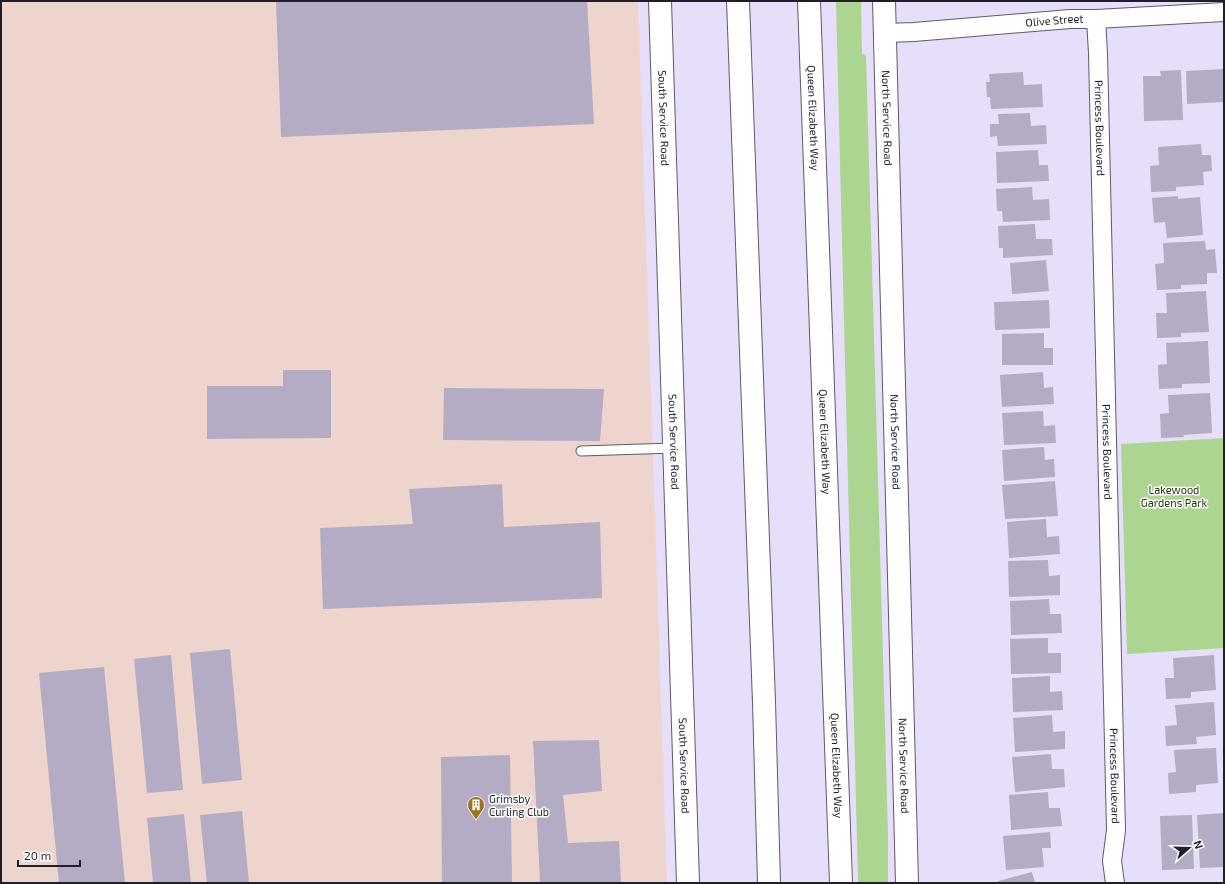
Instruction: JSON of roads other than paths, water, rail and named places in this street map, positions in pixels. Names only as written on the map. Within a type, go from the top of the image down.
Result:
[{"type":"main road","name":"South Service Road","points":[[660,1],[688,883]]},
{"type":"main road","points":[[738,1],[764,702],[769,883]]},
{"type":"main road","name":"Queen Elizabeth Way","points":[[809,1],[841,883]]},
{"type":"main road","name":"North Service Road","points":[[884,1],[907,883]]},
{"type":"street","name":"Olive Street","points":[[885,33],[1070,19],[1224,12]]},
{"type":"street","name":"Princess Boulevard","points":[[1096,19],[1116,822],[1112,861],[1115,883]]},
{"type":"lane","points":[[581,451],[674,448]]},
{"type":"place","name":"Grimsby Curling Club","points":[[476,820]]},
{"type":"park label","name":"Lakewood Gardens Park","points":[[1174,496]]}]
